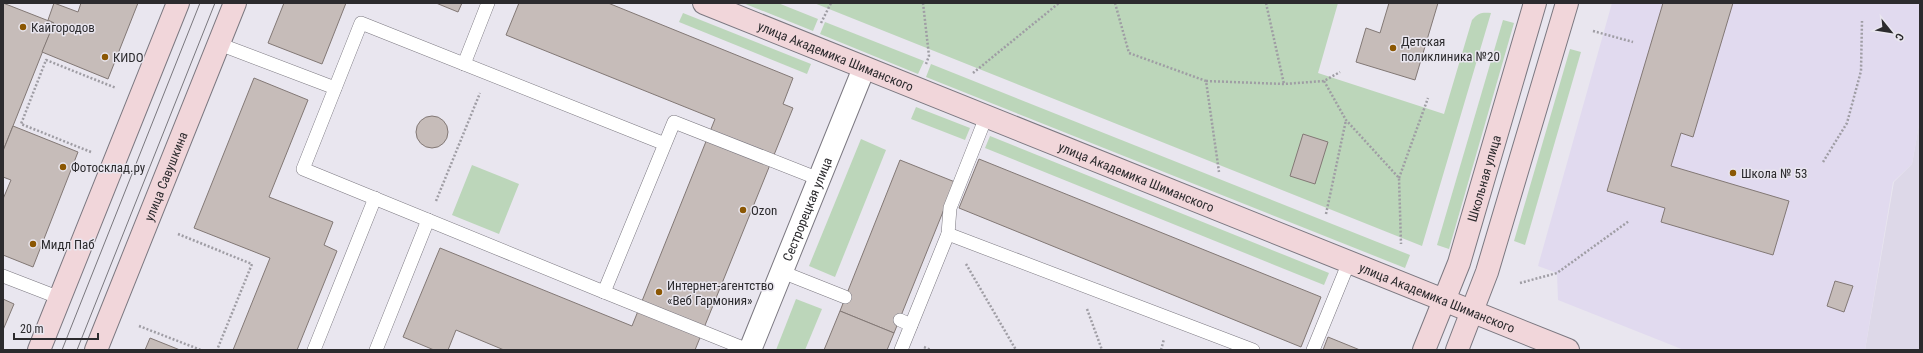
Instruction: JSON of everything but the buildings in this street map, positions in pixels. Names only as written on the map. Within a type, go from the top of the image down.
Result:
[{"type":"street","points":[[39,350],[178,3]]},
{"type":"street","name":"улица Савушкина","points":[[96,350],[235,3]]},
{"type":"street","name":"улица Академика Шиманского","points":[[704,3],[1568,350]]},
{"type":"street","name":"Школьная улица","points":[[1424,350],[1459,263],[1535,3]]},
{"type":"street","points":[[1457,350],[1487,272],[1567,3]]},
{"type":"street","name":"Сестрорецкая улица","points":[[749,350],[864,68]]},
{"type":"lane","points":[[464,64],[488,3]]},
{"type":"lane","points":[[665,144],[361,23],[303,169],[749,350]]},
{"type":"lane","points":[[219,44],[335,88]]},
{"type":"lane","points":[[901,350],[906,322],[948,234],[950,208],[986,117]]},
{"type":"lane","points":[[604,292],[674,122],[819,179]]},
{"type":"lane","points":[[314,350],[375,198]]},
{"type":"lane","points":[[376,350],[428,220]]},
{"type":"lane","points":[[948,234],[1253,350]]},
{"type":"lane","points":[[1313,350],[1349,262]]},
{"type":"lane","points":[[782,272],[845,297]]},
{"type":"lane","points":[[3,276],[60,298]]},
{"type":"path","points":[[820,25],[831,3]]},
{"type":"path","points":[[923,3],[929,56],[925,68]]},
{"type":"path","points":[[973,73],[1059,3]]},
{"type":"path","points":[[1115,3],[1129,53],[1206,81],[1284,84],[1324,81],[1340,72]]},
{"type":"path","points":[[1266,3],[1284,84]]},
{"type":"path","points":[[1823,162],[1847,123],[1862,71],[1862,21]]},
{"type":"path","points":[[1593,32],[1633,42]]},
{"type":"path","points":[[91,152],[21,124],[46,60],[116,88]]},
{"type":"path","points":[[428,220],[487,74]]},
{"type":"path","points":[[1206,81],[1219,172]]},
{"type":"path","points":[[1324,81],[1346,120],[1399,178]]},
{"type":"path","points":[[1401,244],[1399,178],[1428,98]]},
{"type":"path","points":[[1326,214],[1346,120]]},
{"type":"path","points":[[1520,283],[1557,273],[1628,221]]},
{"type":"path","points":[[178,234],[252,264],[217,350]]},
{"type":"path","points":[[948,234],[1016,350]]},
{"type":"path","points":[[1076,283],[1102,350]]},
{"type":"path","points":[[139,326],[201,350]]},
{"type":"shaded area","name":"Школа № 53","points":[[1612,3],[1920,3],[1920,119],[1912,164],[1893,182],[1865,350],[1684,350],[1558,300],[1557,273],[1538,266]]},
{"type":"shaded area","points":[[1920,119],[1920,350],[1865,350],[1894,182],[1912,164]]},
{"type":"green space","points":[[743,3],[778,3],[818,19],[813,31]]},
{"type":"green space","points":[[814,3],[1338,3],[1318,73],[1444,114],[1472,20],[1480,14],[1491,13],[1422,246]]},
{"type":"green space","points":[[683,13],[811,64],[807,74],[679,22]]},
{"type":"green space","points":[[1503,20],[1514,23],[1449,249],[1437,245]]},
{"type":"green space","points":[[825,22],[924,61],[918,74],[820,34]]},
{"type":"green space","points":[[1570,49],[1581,52],[1525,245],[1514,241]]},
{"type":"green space","points":[[931,64],[1410,255],[1405,268],[926,77]]},
{"type":"green space","points":[[916,107],[970,128],[965,140],[911,119]]},
{"type":"green space","points":[[990,136],[1329,273],[1324,285],[985,148]]},
{"type":"green space","points":[[861,139],[886,150],[835,277],[809,266]]},
{"type":"green space","points":[[472,165],[519,184],[499,234],[452,215]]},
{"type":"green space","points":[[796,299],[822,309],[805,350],[776,350]]},
{"type":"tram line","points":[[62,350],[200,3]]},
{"type":"tram line","points":[[77,350],[215,3]]},
{"type":"place","name":"Кайгородов","points":[[23,27]]},
{"type":"place","name":"Детская поликлиника №20","points":[[1393,48]]},
{"type":"place","name":"КИDO","points":[[105,57]]},
{"type":"place","name":"Фотосклад.ру","points":[[63,167]]},
{"type":"place","name":"Школа № 53","points":[[1733,173]]},
{"type":"place","name":"Ozon","points":[[743,210]]},
{"type":"place","name":"Мидл Паб","points":[[33,244]]},
{"type":"place","name":"Интернет-агентство «Веб Гармония»","points":[[659,292]]}]
